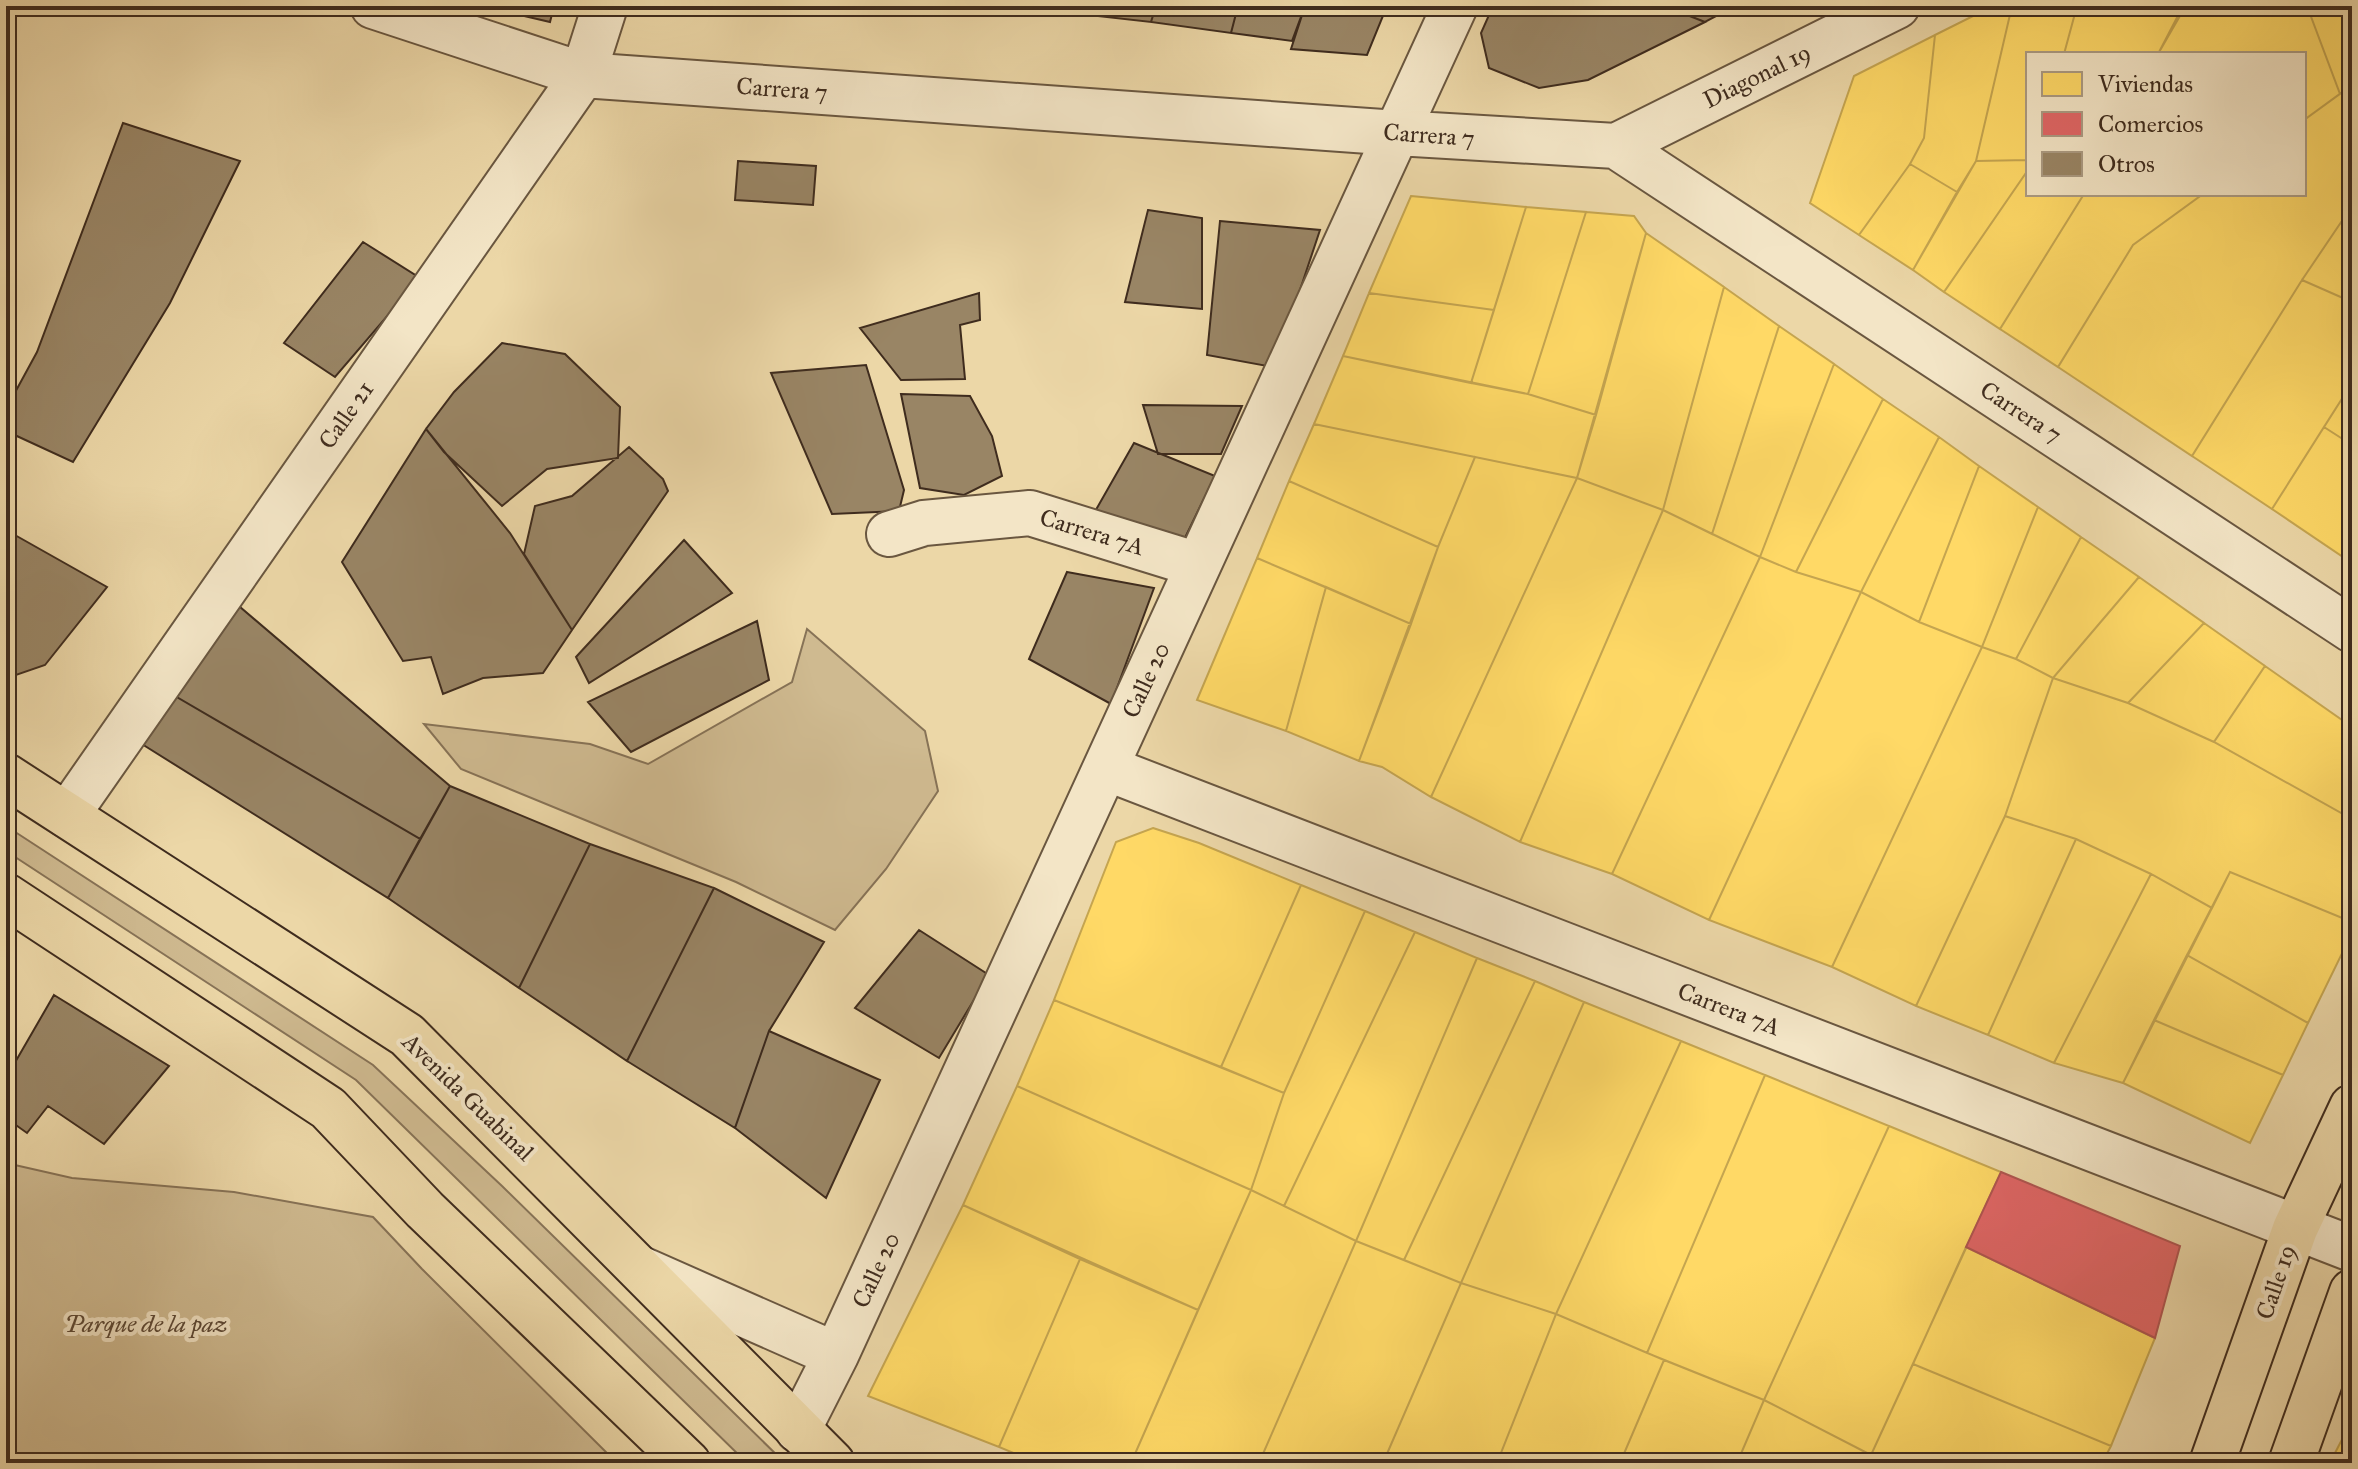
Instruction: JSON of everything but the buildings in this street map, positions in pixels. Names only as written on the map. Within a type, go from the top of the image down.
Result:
[{"type":"main road","name":"Avenida Guabinal","points":[[6,776],[407,1035],[832,1463]]},
{"type":"main road","points":[[6,896],[328,1108],[425,1210],[688,1463]]},
{"type":"main road","name":"Calle 19","points":[[2212,1463],[2295,1229],[2352,1107]]},
{"type":"main road","points":[[2291,1463],[2352,1292]]},
{"type":"street","name":"Carrera 7","points":[[373,6],[583,75],[1616,146],[2352,630]]},
{"type":"street","name":"Calle 21","points":[[67,815],[583,75],[605,6]]},
{"type":"street","name":"Calle 20","points":[[798,1430],[836,1355],[1455,6]]},
{"type":"street","name":"Diagonal 19","points":[[1616,146],[1897,6]]},
{"type":"street","name":"Carrera 7A","points":[[889,534],[924,523],[1030,513],[1198,565]]},
{"type":"street","name":"Carrera 7A","points":[[1106,768],[2352,1249]]},
{"type":"street","points":[[641,1269],[836,1355]]},
{"type":"green space","points":[[807,629],[925,731],[938,791],[886,869],[835,930],[736,882],[461,769],[424,724],[590,744],[648,764],[792,682]]},
{"type":"green space","points":[[6,826],[373,1065],[502,1186],[785,1463],[747,1463],[356,1080],[6,851]]},
{"type":"green space","name":"Parque de la paz","points":[[6,1163],[72,1178],[234,1192],[373,1217],[617,1463],[6,1463]]}]
